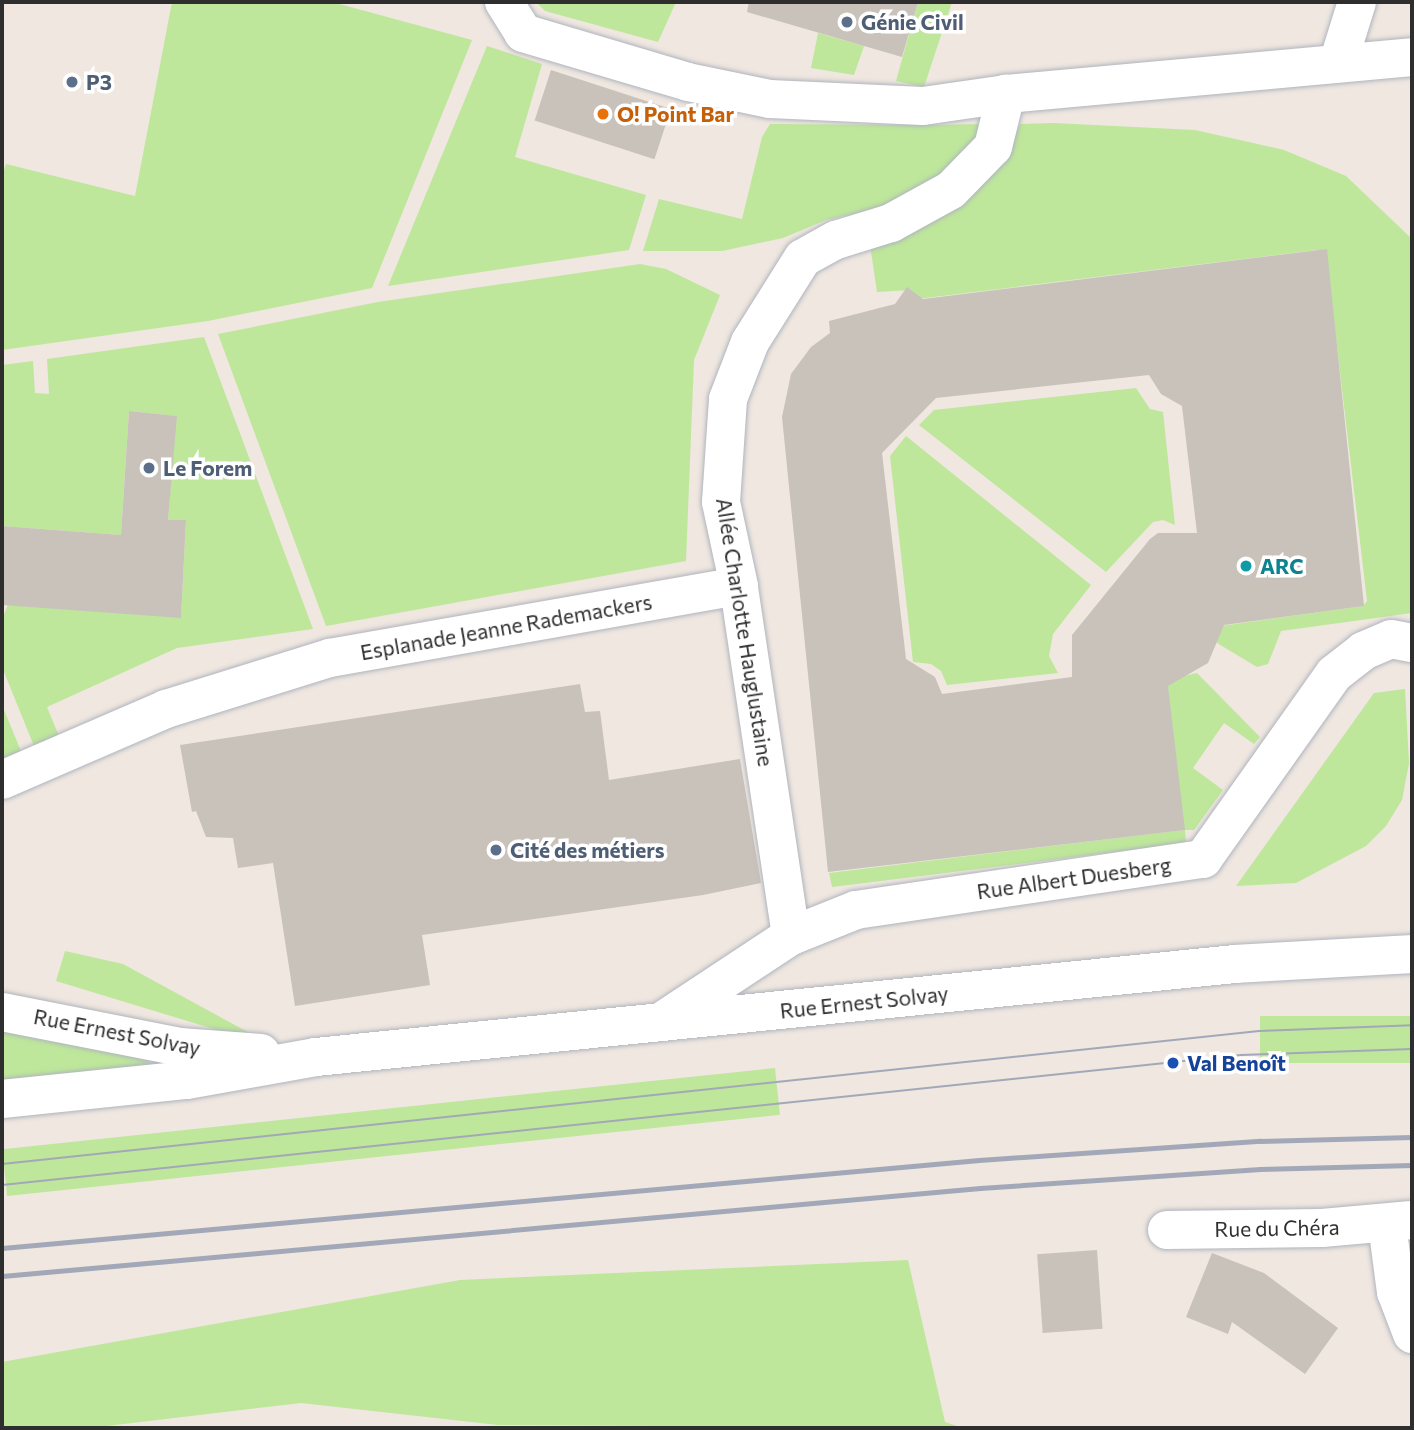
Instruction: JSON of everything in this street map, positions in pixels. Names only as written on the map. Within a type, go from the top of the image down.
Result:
[{"type":"street","points":[[504,2],[523,33],[688,82],[770,99],[1004,109],[1338,63],[1412,57]]},
{"type":"street","points":[[1338,63],[1357,2]]},
{"type":"street","name":"Allée Charlotte Hauglustaine","points":[[791,936],[739,586],[722,502],[728,399],[750,342],[803,258],[836,240],[891,223],[951,190],[993,147],[1004,109]]},
{"type":"street","name":"Esplanade Jeanne Rademackers","points":[[2,780],[166,709],[330,658],[739,586]]},
{"type":"street","name":"Rue Albert Duesberg","points":[[662,1021],[791,936],[856,910],[1203,859],[1334,674],[1363,650],[1391,639],[1412,643]]},
{"type":"street","name":"Rue Ernest Solvay","points":[[2,1099],[187,1080],[316,1057],[662,1021],[1235,964],[1412,954]]},
{"type":"street","name":"Rue Ernest Solvay","points":[[2,1012],[180,1047],[316,1057]]},
{"type":"street","name":"Rue du Chéra","points":[[1167,1230],[1399,1222],[1396,1292],[1412,1334]]},
{"type":"green space","points":[[172,2],[332,2],[472,40],[372,288],[208,321],[2,350],[2,176],[6,164],[135,196]]},
{"type":"green space","points":[[536,2],[676,2],[658,42],[545,11]]},
{"type":"green space","points":[[918,2],[952,2],[924,87],[896,81]]},
{"type":"green space","points":[[818,33],[864,46],[854,75],[811,68]]},
{"type":"green space","points":[[487,46],[542,64],[515,157],[646,195],[629,250],[388,286]]},
{"type":"green space","points":[[1054,123],[1195,130],[1284,150],[1346,176],[1412,239],[1412,613],[1281,631],[1268,664],[1257,667],[1217,643],[1214,627],[1363,606],[1367,601],[1326,253],[1317,250],[917,299],[911,290],[877,292],[870,245],[1008,157],[1020,124]]},
{"type":"green space","points":[[770,124],[984,124],[978,137],[943,175],[884,207],[826,220],[783,238],[722,251],[643,251],[659,199],[742,219],[762,137]]},
{"type":"green space","points":[[640,264],[666,269],[720,295],[694,360],[686,561],[326,626],[218,334],[378,302]]},
{"type":"green space","points":[[204,337],[313,629],[177,648],[47,707],[63,746],[38,756],[2,667],[2,619],[8,605],[181,617],[186,520],[168,520],[176,416],[129,411],[121,535],[2,526],[2,365],[33,361],[35,393],[49,394],[47,359]]},
{"type":"green space","points":[[1136,388],[1150,409],[1163,412],[1175,525],[1163,520],[1153,522],[1106,572],[919,425],[934,410]]},
{"type":"green space","points":[[906,436],[1091,585],[1053,634],[1049,656],[1058,673],[947,685],[941,671],[931,664],[913,662],[890,456]]},
{"type":"green space","points":[[1197,673],[1260,737],[1254,744],[1224,723],[1193,768],[1223,790],[1194,830],[1185,830],[1186,843],[832,887],[829,873],[1184,830],[1167,680]]},
{"type":"green space","points":[[1405,689],[1409,763],[1402,800],[1386,826],[1366,846],[1296,883],[1236,886],[1374,693]]},
{"type":"green space","points":[[2,705],[25,761],[2,772]]},
{"type":"green space","points":[[65,951],[123,964],[255,1036],[217,1030],[56,981]]},
{"type":"green space","points":[[1260,1016],[1412,1016],[1412,1063],[1260,1063]]},
{"type":"green space","points":[[2,1030],[146,1058],[151,1065],[2,1087]]},
{"type":"green space","points":[[775,1068],[780,1115],[7,1196],[2,1149]]},
{"type":"green space","points":[[908,1260],[945,1422],[963,1428],[498,1425],[301,1403],[90,1428],[2,1428],[2,1362],[460,1280]]},
{"type":"building","name":"Génie Civil","points":[[749,2],[918,2],[902,57],[747,12]]},
{"type":"building","name":"O! Point Bar","points":[[551,70],[671,109],[654,159],[535,120]]},
{"type":"building","name":"ARC","points":[[1327,249],[1364,606],[1224,625],[1208,663],[1168,686],[1185,830],[828,872],[782,417],[791,374],[811,347],[830,333],[829,321],[895,304],[907,287],[923,299]],"holes":[[[1149,375],[1161,394],[1182,406],[1197,533],[1158,533],[1150,539],[1072,635],[1072,677],[942,694],[935,677],[906,659],[882,453],[936,398]]]},
{"type":"building","name":"Le Forem","points":[[129,411],[177,416],[168,520],[186,520],[181,618],[2,605],[2,526],[121,535]]},
{"type":"building","name":"Cité des métiers","points":[[580,684],[585,712],[600,711],[609,780],[740,759],[761,883],[703,895],[422,935],[430,985],[295,1006],[273,863],[238,868],[233,838],[206,837],[196,811],[192,812],[180,745]]},
{"type":"building","points":[[1097,1250],[1103,1329],[1043,1333],[1037,1254]]},
{"type":"building","points":[[1212,1253],[1264,1273],[1338,1328],[1305,1374],[1232,1322],[1228,1334],[1186,1317]]},
{"type":"tram line","points":[[2,1164],[1259,1031],[1412,1025]]},
{"type":"tram line","points":[[2,1185],[1241,1055],[1412,1049]]},
{"type":"railway","points":[[2,1248],[979,1160],[1260,1141],[1412,1137]]},
{"type":"railway","points":[[2,1276],[980,1188],[1260,1169],[1412,1165]]},
{"type":"place","name":"Génie Civil","points":[[847,22]]},
{"type":"place","name":"P3","points":[[72,82]]},
{"type":"place","name":"O! Point Bar","points":[[603,114]]},
{"type":"place","name":"Le Forem","points":[[149,468]]},
{"type":"place","name":"ARC","points":[[1246,566]]},
{"type":"place","name":"Cité des métiers","points":[[496,850]]},
{"type":"place","name":"Val Benoît","points":[[1173,1063]]}]
